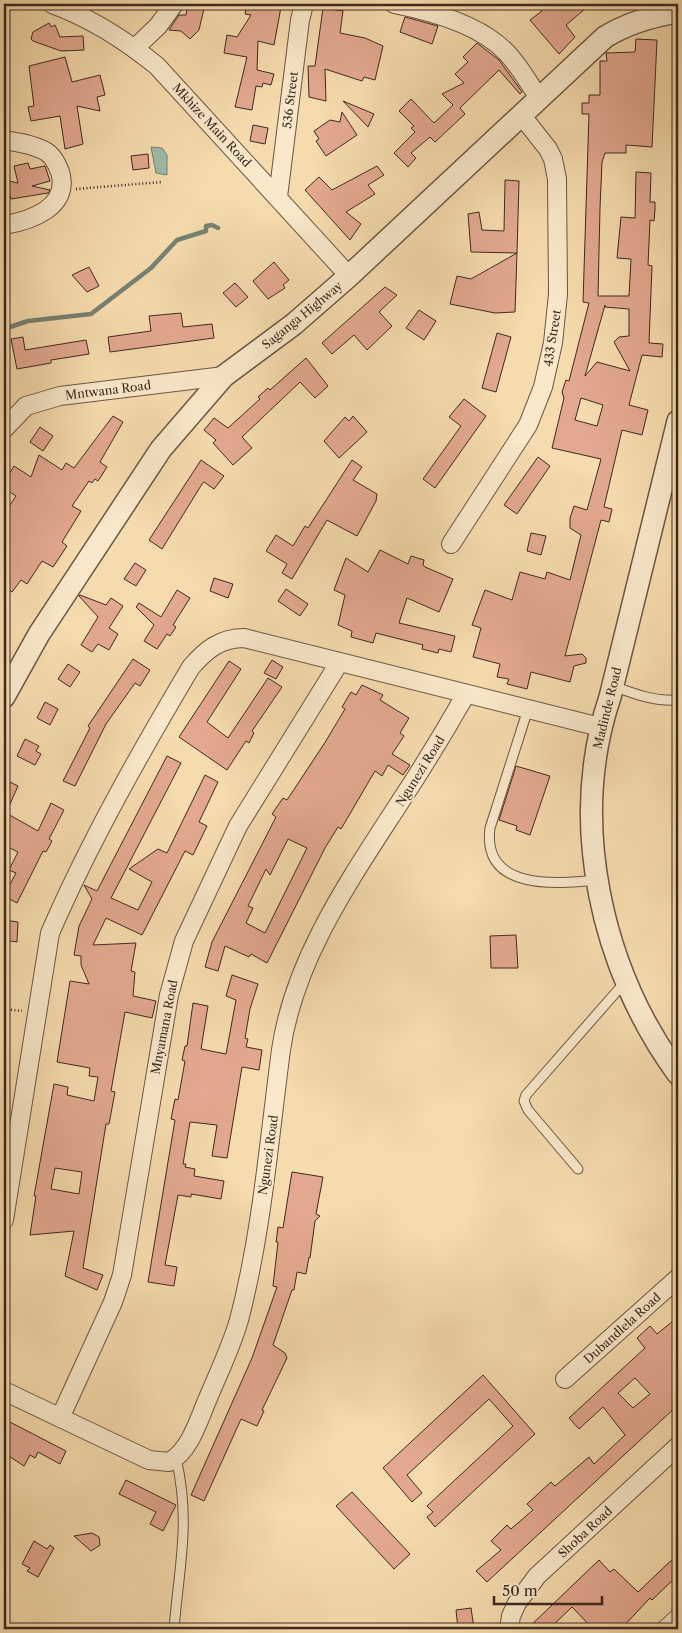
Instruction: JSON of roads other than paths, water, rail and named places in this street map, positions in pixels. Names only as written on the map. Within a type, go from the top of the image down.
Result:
[{"type":"street","name":"Mkhize Main Road","points":[[52,4],[103,27],[135,48],[157,66],[349,276]]},
{"type":"street","points":[[135,48],[158,26],[174,4]]},
{"type":"street","name":"536 Street","points":[[278,197],[300,20],[304,4]]},
{"type":"street","points":[[394,4],[412,6],[451,19],[492,41],[506,52],[540,99]]},
{"type":"street","name":"Saganga Highway","points":[[4,697],[39,634],[161,449],[224,376],[294,324],[349,276],[605,37],[644,19],[678,12]]},
{"type":"street","name":"433 Street","points":[[450,544],[528,425],[543,387],[553,343],[558,294],[557,179],[553,159],[548,149],[522,116]]},
{"type":"street","points":[[4,140],[29,145],[46,152],[57,163],[62,188],[57,201],[38,216],[4,225]]},
{"type":"street","name":"Mntwana Road","points":[[4,429],[26,406],[60,396],[224,376]]},
{"type":"street","name":"Madinde Road","points":[[678,421],[613,686],[600,727],[592,783],[597,880],[614,950],[635,1001],[664,1055],[678,1074]]},
{"type":"street","points":[[4,1220],[50,933],[66,896],[126,780],[197,660],[216,644],[233,638],[244,638],[600,727]]},
{"type":"street","name":"Mnyamana Road","points":[[60,1418],[113,1302],[122,1275],[169,995],[184,941],[238,826],[339,663]]},
{"type":"street","name":"Ngunezi Road","points":[[176,1458],[199,1420],[238,1323],[251,1264],[272,1129],[281,1049],[290,1002],[307,962],[360,863],[436,746],[466,694]]},
{"type":"street","name":"Dubandlela Road","points":[[566,1379],[678,1278]]},
{"type":"street","points":[[4,1391],[149,1460],[162,1462],[176,1458]]},
{"type":"street","name":"Shoba Road","points":[[510,1629],[511,1616],[516,1603],[537,1576],[678,1446]]},
{"type":"street","points":[[666,1629],[678,1618]]},
{"type":"lane","points":[[613,686],[642,697],[664,701],[678,700]]},
{"type":"lane","points":[[528,709],[490,828],[489,842],[493,854],[508,872],[533,882],[597,880]]},
{"type":"lane","points":[[578,1169],[528,1110],[524,1101],[526,1095],[627,980]]},
{"type":"lane","points":[[174,1629],[185,1523],[181,1480],[176,1458]]},
{"type":"waterway","points":[[4,329],[28,321],[91,314],[151,268],[177,240],[206,231],[206,226],[212,225],[218,228]]}]
